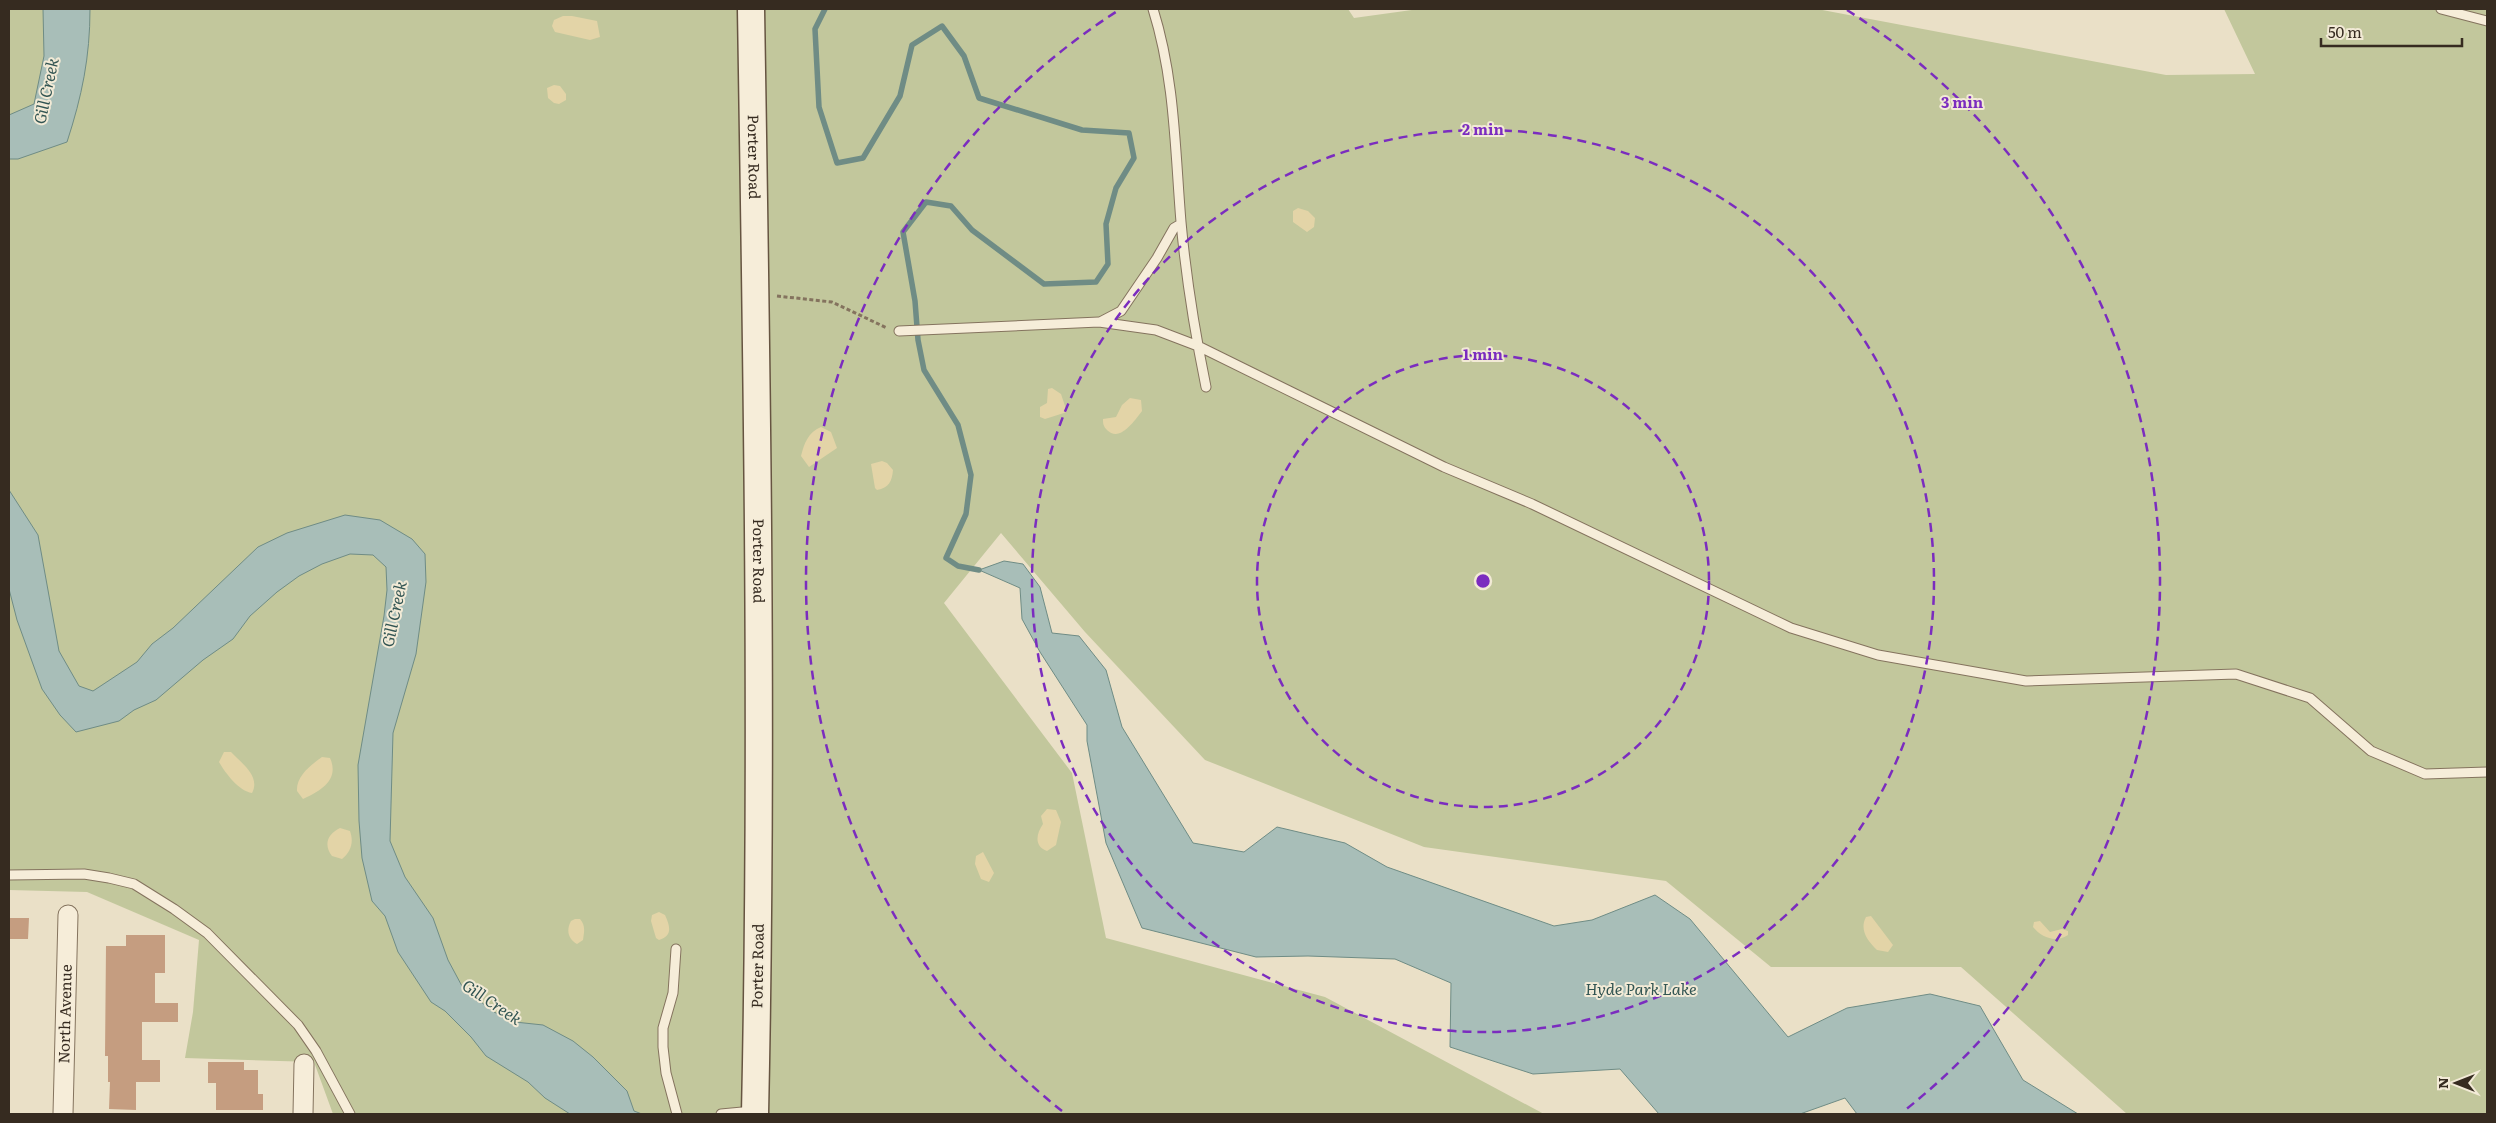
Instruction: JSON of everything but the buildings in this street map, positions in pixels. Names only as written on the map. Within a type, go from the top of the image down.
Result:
[{"type":"main road","name":"Porter Road","points":[[752,9],[756,298],[759,893],[755,1113]]},
{"type":"street","name":"North Avenue","points":[[63,1114],[68,915]]},
{"type":"street","points":[[303,1114],[304,1064]]},
{"type":"lane","points":[[1153,9],[1174,107],[1181,224],[1198,346],[1206,387]]},
{"type":"lane","points":[[2441,9],[2487,22]]},
{"type":"lane","points":[[1099,322],[1121,311],[1157,258],[1174,228],[1181,224]]},
{"type":"lane","points":[[899,331],[925,332],[1099,322],[1156,330],[1198,346],[1444,467],[1532,504],[1791,628],[1878,655],[2026,681],[2236,674],[2310,698],[2371,751],[2425,774],[2487,772]]},
{"type":"lane","points":[[9,875],[84,874],[109,878],[134,884],[174,909],[207,933],[298,1024],[321,1059],[350,1114]]},
{"type":"lane","points":[[676,949],[673,993],[663,1028],[663,1047],[666,1074],[677,1114]]},
{"type":"lane","points":[[721,1114],[755,1113]]},
{"type":"path","points":[[756,298],[782,296],[832,302],[878,325],[899,331]]},
{"type":"green space","points":[[9,9],[1348,9],[1354,18],[1419,9],[1817,9],[2166,75],[2255,74],[2224,9],[2487,9],[2487,1114],[2127,1114],[1961,967],[1771,967],[1666,881],[1424,847],[1205,760],[1085,632],[1001,533],[944,603],[1072,773],[1106,938],[1325,997],[1544,1114],[333,1114],[314,1062],[185,1058],[193,1012],[199,940],[87,892],[9,890]]},
{"type":"sand","points":[[563,16],[597,21],[600,37],[590,40],[555,32],[552,26],[554,20]]},
{"type":"sand","points":[[554,85],[560,86],[566,94],[566,100],[559,104],[554,103],[548,98],[547,88]]},
{"type":"sand","points":[[1298,208],[1308,211],[1315,218],[1314,227],[1307,232],[1293,222],[1293,211]]},
{"type":"sand","points":[[1052,388],[1061,394],[1067,412],[1045,419],[1040,417],[1040,407],[1047,403],[1048,389]]},
{"type":"sand","points":[[1130,398],[1141,400],[1142,411],[1127,429],[1122,432],[1117,434],[1107,430],[1103,419],[1116,417],[1122,405]]},
{"type":"sand","points":[[821,427],[831,432],[837,448],[809,467],[801,456],[802,452],[810,435]]},
{"type":"sand","points":[[882,461],[887,463],[893,470],[893,474],[887,486],[877,490],[871,464]]},
{"type":"sand","points":[[224,752],[231,752],[249,770],[254,781],[252,793],[242,789],[229,777],[222,767],[219,762]]},
{"type":"sand","points":[[322,757],[330,758],[332,773],[330,779],[322,788],[303,799],[297,791],[299,780],[305,771]]},
{"type":"sand","points":[[1047,809],[1056,810],[1061,822],[1056,845],[1047,851],[1038,843],[1038,836],[1043,824],[1041,816]]},
{"type":"sand","points":[[340,828],[350,831],[352,839],[350,850],[342,859],[332,856],[327,843],[332,833]]},
{"type":"sand","points":[[983,852],[994,873],[989,882],[981,879],[975,864],[976,856]]},
{"type":"sand","points":[[659,912],[665,915],[669,930],[667,936],[659,940],[656,938],[651,921],[652,915]]},
{"type":"sand","points":[[1871,916],[1893,945],[1888,952],[1877,950],[1870,943],[1864,931],[1866,917]]},
{"type":"sand","points":[[575,919],[580,919],[584,929],[583,940],[577,944],[572,940],[568,931],[569,924]]},
{"type":"sand","points":[[2040,921],[2050,932],[2062,929],[2068,931],[2068,935],[2054,939],[2041,934],[2033,927],[2034,922]]},
{"type":"water","name":"Gill Creek","points":[[43,9],[90,9],[89,44],[81,92],[67,142],[18,159],[9,159],[9,115],[34,104],[44,56]]},
{"type":"water","name":"Gill Creek","points":[[9,490],[38,535],[59,651],[79,686],[93,691],[137,662],[152,644],[173,628],[258,547],[287,533],[345,515],[380,520],[412,539],[425,554],[426,582],[416,654],[393,733],[390,841],[405,877],[433,918],[448,960],[463,988],[494,1012],[515,1022],[543,1025],[573,1041],[593,1057],[627,1091],[634,1111],[642,1114],[570,1114],[545,1098],[528,1082],[486,1056],[471,1037],[445,1011],[431,1002],[398,952],[385,916],[372,901],[362,858],[358,765],[384,616],[387,590],[386,567],[373,555],[350,554],[322,564],[299,576],[277,592],[250,616],[233,639],[203,660],[156,700],[134,710],[119,721],[76,732],[60,715],[42,689],[17,620],[9,589]]},
{"type":"water","name":"Hyde Park Lake","points":[[1004,561],[1023,564],[1040,587],[1052,633],[1079,636],[1106,670],[1122,727],[1193,843],[1244,852],[1277,827],[1345,843],[1387,867],[1554,926],[1592,920],[1655,895],[1690,919],[1788,1037],[1847,1008],[1930,994],[1980,1006],[2023,1080],[2078,1114],[1857,1114],[1845,1098],[1800,1114],[1659,1114],[1620,1069],[1533,1074],[1450,1047],[1451,983],[1395,959],[1308,956],[1256,957],[1142,928],[1106,843],[1087,741],[1087,725],[1040,652],[1022,619],[1020,588],[979,570]]},
{"type":"waterway","points":[[825,9],[815,29],[819,107],[837,163],[863,158],[900,96],[912,45],[942,26],[964,56],[979,98],[1082,130],[1129,133],[1134,158],[1116,188],[1106,224],[1108,264],[1096,282],[1044,284],[972,230],[951,206],[926,202],[903,232],[924,370],[958,425],[971,475],[966,514],[946,558],[958,566],[979,570]]}]
